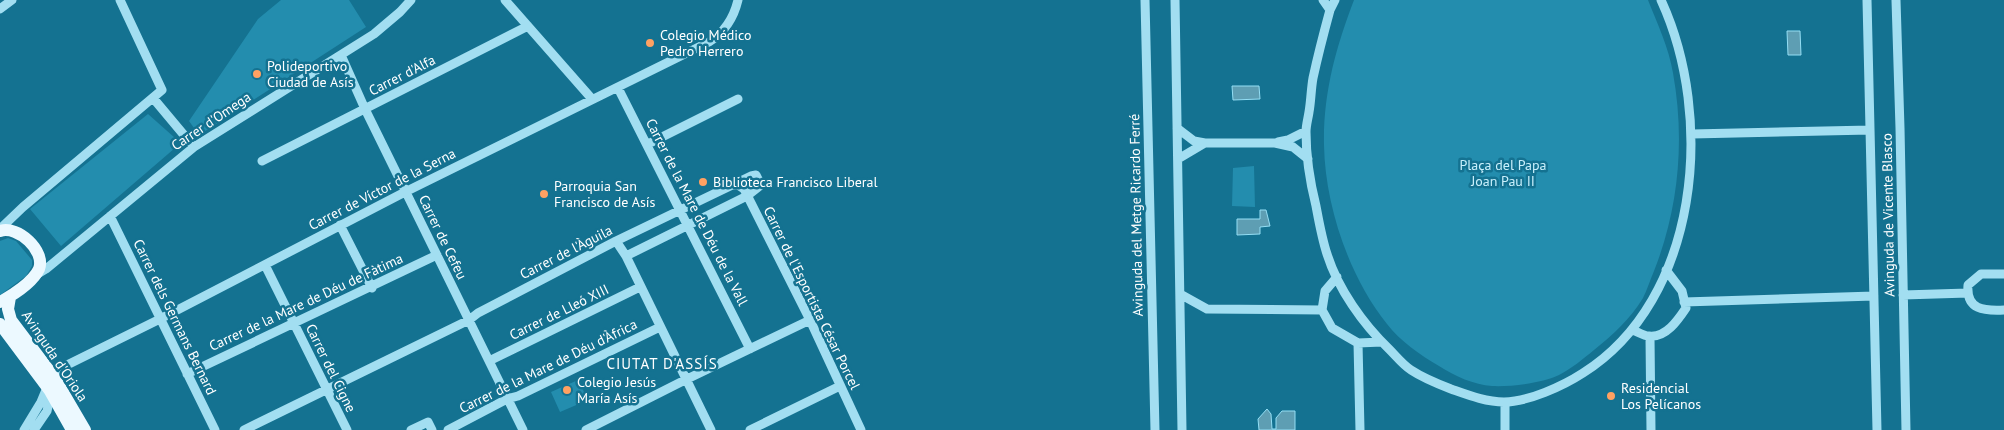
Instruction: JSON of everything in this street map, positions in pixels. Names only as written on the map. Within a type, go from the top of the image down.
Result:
[{"type":"main road","points":[[0,230],[11,229],[20,233],[36,250],[40,261],[39,268],[34,276]]},
{"type":"main road","name":"Carrer d'Omega","points":[[5,299],[34,276]]},
{"type":"main road","name":"Avinguda d'Oriola","points":[[5,299],[12,320],[50,385],[72,430]]},
{"type":"main road","name":"Avinguda d'Oriola","points":[[0,324],[84,430]]},
{"type":"street","points":[[0,9],[12,0]]},
{"type":"street","points":[[0,230],[23,206],[162,90],[120,0]]},
{"type":"street","name":"Carrer d'Omega","points":[[34,276],[46,269],[194,147],[374,34],[411,0]]},
{"type":"street","points":[[505,0],[592,99]]},
{"type":"street","name":"Carrer de Víctor de la Serna","points":[[50,385],[66,364],[160,319],[405,192],[709,42],[724,30],[733,16],[738,0]]},
{"type":"street","name":"Avinguda del Metge Ricardo Ferré","points":[[1145,0],[1155,430]]},
{"type":"street","points":[[1175,0],[1182,430]]},
{"type":"street","points":[[1323,0],[1330,10]]},
{"type":"street","points":[[1335,0],[1330,10],[1312,80],[1306,131],[1311,185],[1327,254],[1337,277],[1357,311],[1382,342],[1410,370],[1474,398],[1505,403],[1541,394],[1574,378],[1603,360],[1633,330],[1653,300],[1666,270],[1679,234],[1688,195],[1692,134],[1685,77],[1675,34],[1663,1]]},
{"type":"street","name":"Avinguda de Vicente Blasco","points":[[1867,0],[1877,430]]},
{"type":"street","name":"Avinguda de Vicente Blasco","points":[[1896,0],[1906,430]]},
{"type":"street","name":"Carrer d'Alfa","points":[[262,161],[528,26]]},
{"type":"street","name":"Carrer de Cefeu","points":[[341,55],[405,192],[523,430]]},
{"type":"street","name":"Carrer de la Mare de Déu de la Vall","points":[[618,88],[750,349]]},
{"type":"street","points":[[153,98],[194,147]]},
{"type":"street","points":[[648,144],[738,99]]},
{"type":"street","points":[[1177,128],[1194,142],[1275,143],[1293,146],[1308,159]]},
{"type":"street","points":[[1692,134],[1870,130]]},
{"type":"street","points":[[1275,143],[1288,140],[1306,131]]},
{"type":"street","points":[[1178,159],[1205,143]]},
{"type":"street","name":"Carrer de l'Àguila","points":[[244,430],[469,320],[478,313],[616,241],[756,175],[761,185],[747,196]]},
{"type":"street","name":"Carrer de l'Esportista César Porcel","points":[[734,185],[741,186],[747,196],[810,320],[861,430]]},
{"type":"street","points":[[626,256],[747,196]]},
{"type":"street","name":"Carrer dels Germans Bernard","points":[[110,216],[215,430]]},
{"type":"street","points":[[340,225],[372,288]]},
{"type":"street","points":[[616,241],[626,256],[711,430]]},
{"type":"street","name":"Carrer de la Mare de Déu de Fàtima","points":[[187,374],[372,288],[437,255]]},
{"type":"street","name":"Carrer del Cigne","points":[[264,265],[346,430]]},
{"type":"street","points":[[1633,330],[1650,337],[1662,333],[1674,326],[1686,308],[1682,291],[1666,270]]},
{"type":"street","points":[[2004,274],[1981,274],[1968,284],[1970,299],[1980,309],[1985,311],[2004,310]]},
{"type":"street","points":[[1337,277],[1325,291],[1322,310],[1332,328],[1358,343],[1382,342]]},
{"type":"street","name":"Carrer de Lleó XIII","points":[[489,361],[640,287]]},
{"type":"street","points":[[1903,294],[1968,293]]},
{"type":"street","points":[[1180,294],[1207,309],[1322,310]]},
{"type":"street","points":[[1684,302],[1874,296]]},
{"type":"street","points":[[586,430],[810,320]]},
{"type":"street","name":"Carrer de la Mare de Déu d'Àfrica","points":[[448,430],[507,399],[518,396],[660,327]]},
{"type":"street","points":[[1650,337],[1651,430]]},
{"type":"street","points":[[1358,343],[1360,430]]},
{"type":"street","points":[[34,430],[47,411],[50,385]]},
{"type":"street","points":[[24,430],[42,402],[50,385]]},
{"type":"street","points":[[750,430],[840,386]]},
{"type":"street","points":[[1505,403],[1505,430]]},
{"type":"street","points":[[47,411],[60,407]]},
{"type":"street","points":[[411,430],[428,422],[432,430]]},
{"type":"green space","name":"Polideportivo Ciudad de Asís","points":[[281,0],[349,0],[366,27],[199,135],[189,121],[258,19]]},
{"type":"green space","name":"Plaça del Papa Joan Pau II","points":[[1354,0],[1648,0],[1669,54],[1677,98],[1679,148],[1674,198],[1669,223],[1654,271],[1638,306],[1627,320],[1608,338],[1563,373],[1544,380],[1508,386],[1478,384],[1465,379],[1445,370],[1398,336],[1373,305],[1361,285],[1334,216],[1325,168],[1324,145],[1328,89],[1336,53]]},
{"type":"green space","points":[[148,114],[175,138],[175,148],[61,246],[30,209]]},
{"type":"green space","points":[[1254,166],[1255,207],[1232,206],[1233,168]]},
{"type":"green space","points":[[8,238],[16,241],[32,260],[32,266],[26,276],[0,295],[0,241]]},
{"type":"green space","points":[[578,380],[588,400],[560,412],[551,392]]},
{"type":"shaded area","points":[[1787,31],[1800,31],[1801,55],[1788,55]]},
{"type":"shaded area","points":[[1232,86],[1259,86],[1260,99],[1233,100]]},
{"type":"shaded area","points":[[1260,210],[1266,210],[1270,226],[1260,227],[1260,234],[1237,235],[1237,219],[1260,219]]},
{"type":"shaded area","points":[[1267,409],[1271,414],[1272,429],[1276,429],[1276,418],[1282,411],[1295,411],[1295,430],[1259,430],[1258,419]]},
{"type":"place","name":"Colegio Médico Pedro Herrero","points":[[650,43]]},
{"type":"place","name":"Polideportivo Ciudad de Asís","points":[[257,74]]},
{"type":"place","name":"Biblioteca Francisco Liberal","points":[[703,182]]},
{"type":"place","name":"Parroquia San Francisco de Asís","points":[[544,194]]},
{"type":"place","name":"Colegio Jesús María Asís","points":[[567,390]]},
{"type":"place","name":"Residencial Los Pelícanos","points":[[1611,396]]},
{"type":"district","name":"CIUTAT D'ASSÍS","points":[[662,363]]}]
